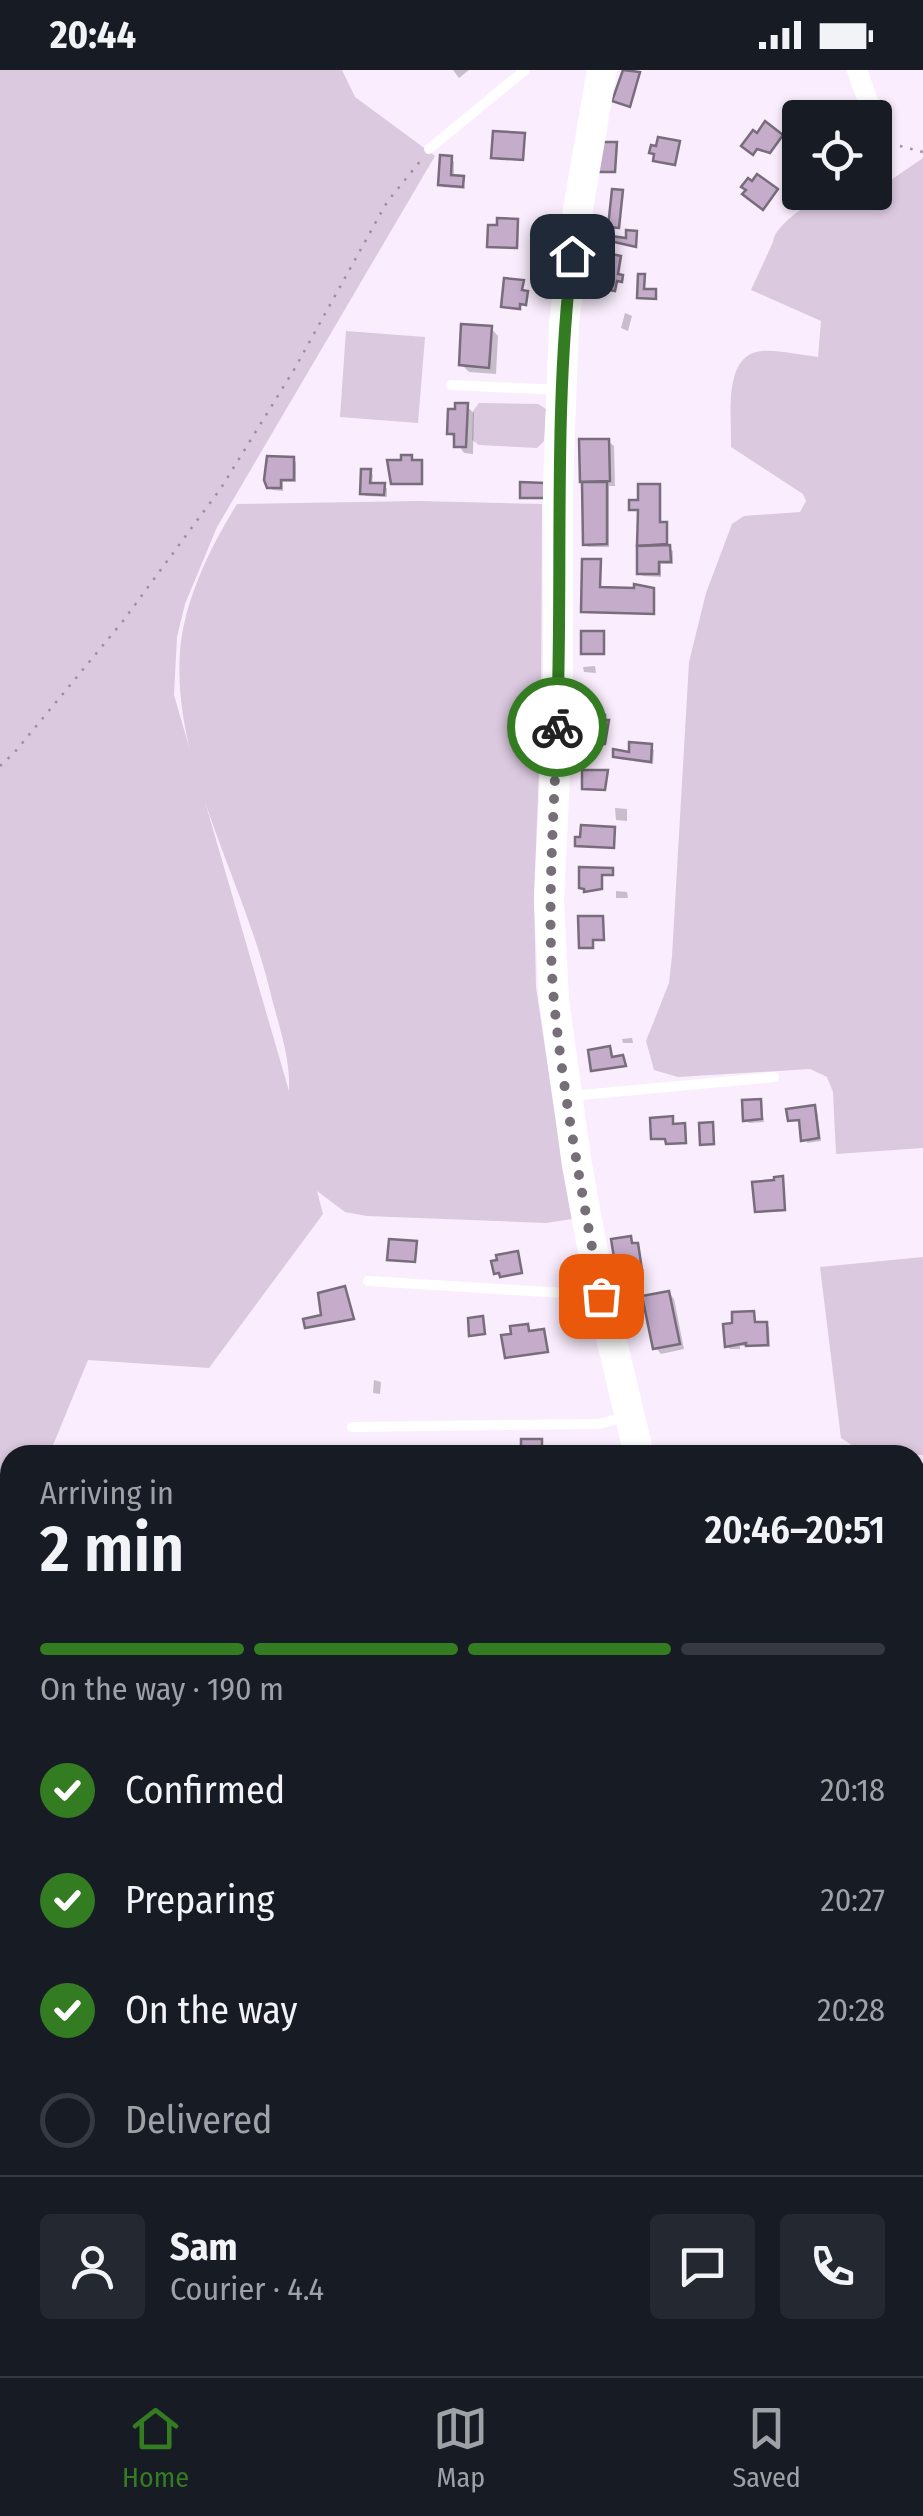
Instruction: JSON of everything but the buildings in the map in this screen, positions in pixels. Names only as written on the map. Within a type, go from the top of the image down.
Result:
[{"type":"street","points":[[602,70],[576,221],[564,324],[558,713],[549,901],[554,1000],[567,1096],[601,1296],[637,1445]]},
{"type":"street","points":[[857,70],[866,100]]},
{"type":"lane","points":[[429,149],[524,70]]},
{"type":"lane","points":[[451,385],[562,390]]},
{"type":"lane","points":[[567,1096],[774,1077]]},
{"type":"lane","points":[[368,1281],[601,1296]]},
{"type":"lane","points":[[352,1427],[599,1424],[631,1416]]},
{"type":"path","points":[[892,139],[923,152]]},
{"type":"path","points":[[0,766],[123,621],[221,488],[295,368],[387,202],[429,149]]},
{"type":"shaded area","points":[[0,70],[342,70],[355,97],[435,156],[217,527],[185,604],[177,637],[174,695],[194,763],[180,694],[182,633],[200,575],[237,504],[419,501],[542,504],[541,722],[534,895],[536,987],[574,1211],[572,1219],[546,1223],[367,1216],[345,1212],[317,1191],[323,1214],[209,1368],[88,1360],[53,1445],[0,1445]],"holes":[[[203,794],[269,987],[286,1052],[289,1091]]]},
{"type":"shaded area","points":[[923,158],[923,1148],[836,1154],[833,1092],[827,1077],[810,1069],[678,1077],[654,1070],[646,1041],[669,983],[689,662],[706,593],[732,524],[744,516],[800,512],[806,501],[803,494],[731,447],[732,389],[740,363],[749,355],[769,351],[818,357],[821,321],[751,290],[775,235],[798,212],[892,210],[892,179]]},
{"type":"shaded area","points":[[346,331],[425,337],[418,423],[340,417]]},
{"type":"shaded area","points":[[479,403],[538,404],[546,409],[544,441],[537,448],[479,445],[472,440],[473,411]]},
{"type":"shaded area","points":[[923,1257],[923,1445],[852,1445],[841,1438],[820,1267]]},
{"type":"way so far","points":[[557,727],[549,901],[554,1000],[577,1165],[601,1296]]},
{"type":"route","points":[[557,727],[558,486],[564,324],[572,256]]}]
